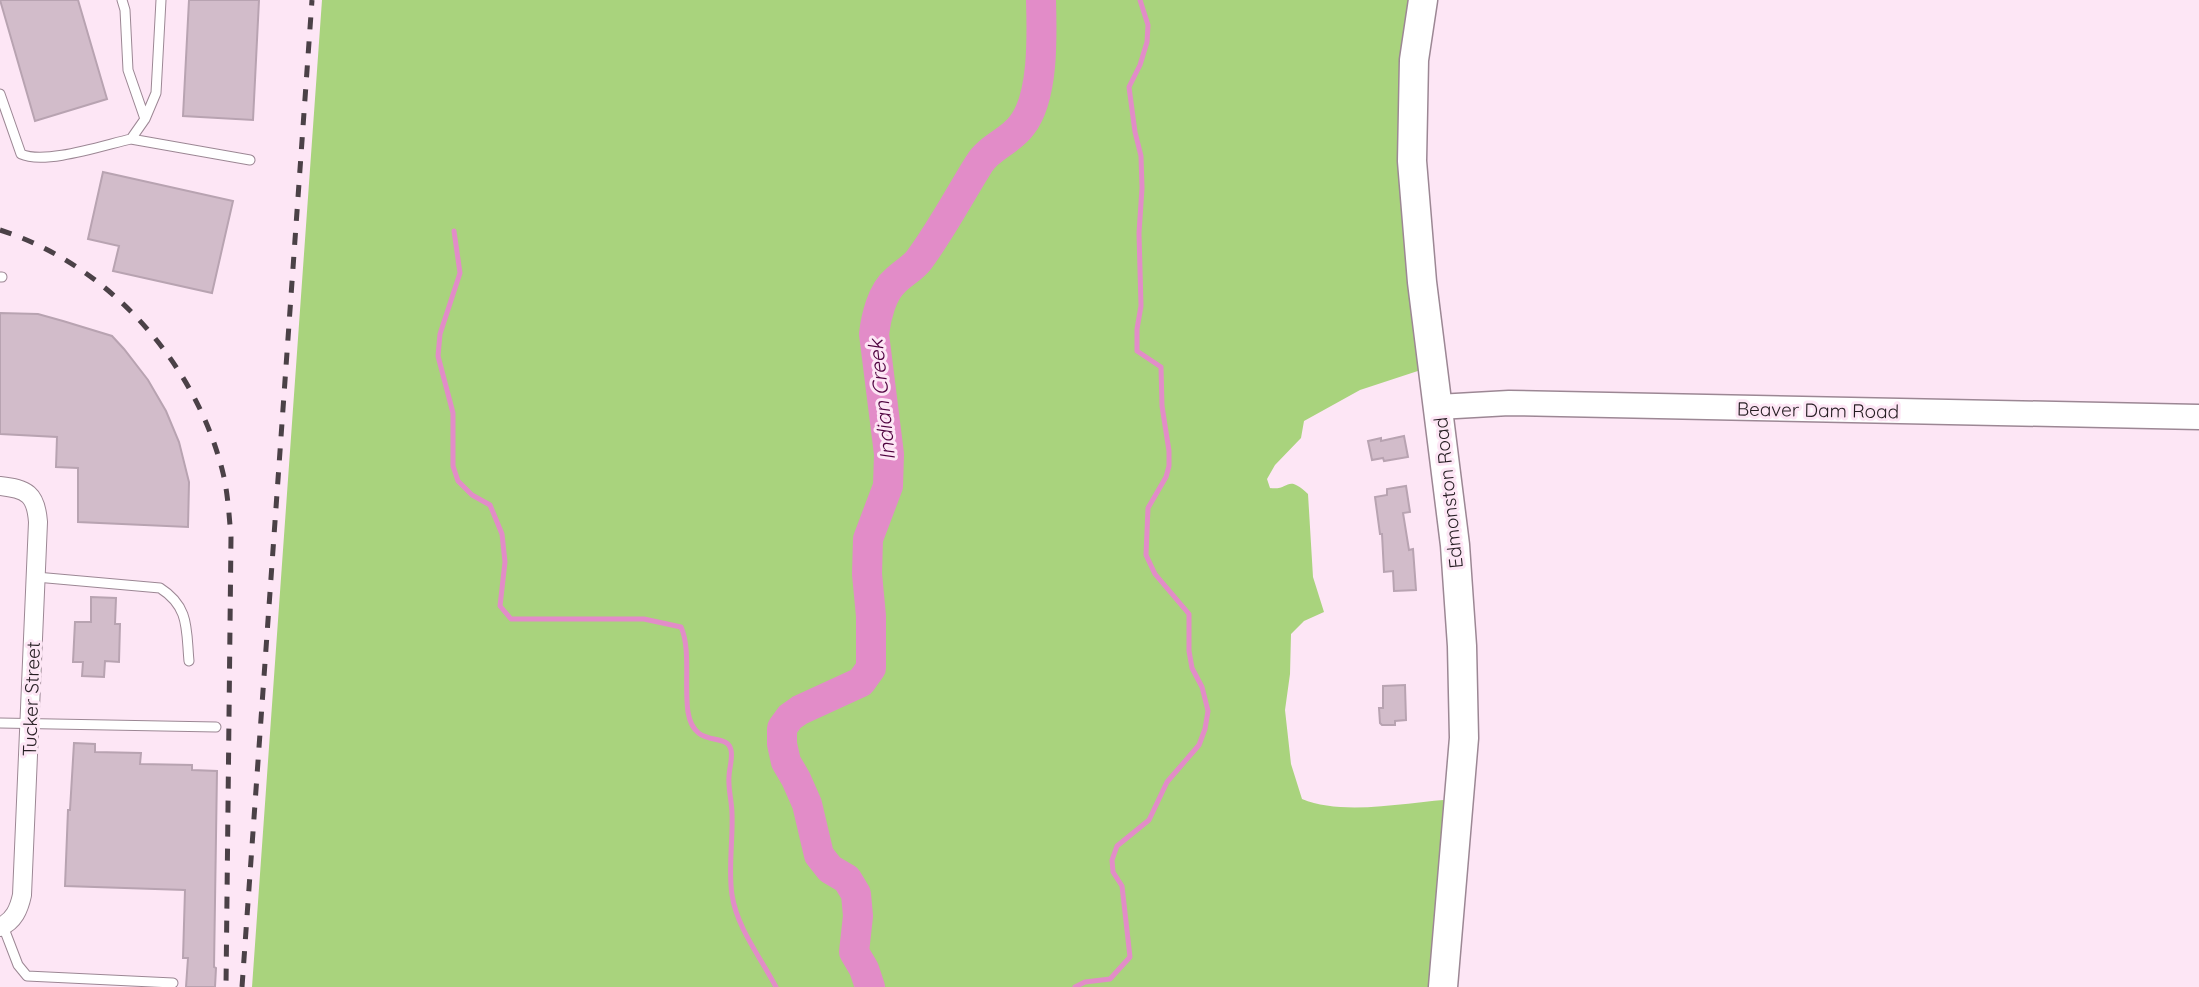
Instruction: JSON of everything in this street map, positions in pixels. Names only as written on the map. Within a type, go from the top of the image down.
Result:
[{"type":"main road","name":"Edmonston Road","points":[[1423,0],[1414,60],[1412,161],[1422,282],[1455,545],[1462,646],[1464,738],[1444,987]]},
{"type":"street","name":"Beaver Dam Road","points":[[1438,408],[1510,403],[2199,417]]},
{"type":"street","name":"Tucker Street","points":[[0,486],[31,495],[37,506],[22,895],[15,914],[1,927]]},
{"type":"lane","points":[[122,0],[125,10],[128,70],[145,119]]},
{"type":"lane","points":[[131,139],[145,119],[156,93],[161,0]]},
{"type":"lane","points":[[0,94],[21,154],[30,158],[131,139],[250,160]]},
{"type":"lane","points":[[36,576],[160,588],[174,597],[184,615],[189,662]]},
{"type":"lane","points":[[0,723],[216,727]]},
{"type":"lane","points":[[1,927],[18,964],[27,976],[173,983]]},
{"type":"green space","points":[[322,0],[1423,0],[1417,31],[1433,366],[1360,390],[1304,421],[1301,438],[1275,465],[1267,479],[1270,488],[1292,484],[1308,494],[1313,577],[1324,612],[1304,621],[1291,634],[1290,674],[1285,710],[1291,764],[1302,799],[1338,807],[1358,807],[1458,799],[1443,987],[252,987]]},
{"type":"building","points":[[0,0],[78,0],[107,99],[35,121]]},
{"type":"building","points":[[189,0],[259,0],[253,120],[183,116]]},
{"type":"building","points":[[103,172],[233,201],[212,293],[113,271],[119,246],[88,239]]},
{"type":"building","points":[[0,313],[38,314],[63,321],[112,336],[124,349],[148,380],[166,411],[179,442],[189,482],[188,527],[78,522],[78,468],[56,467],[57,437],[0,434]]},
{"type":"building","points":[[1404,436],[1408,457],[1372,460],[1368,441]]},
{"type":"building","points":[[1406,486],[1410,512],[1403,513],[1409,550],[1413,549],[1416,590],[1394,591],[1393,571],[1384,572],[1382,534],[1375,497],[1387,495],[1387,489]]},
{"type":"building","points":[[91,597],[116,598],[115,624],[120,624],[119,662],[105,661],[104,677],[82,676],[83,662],[73,662],[75,622],[91,622]]},
{"type":"building","points":[[1405,685],[1406,720],[1395,721],[1395,725],[1382,725],[1379,708],[1383,708],[1383,686]]},
{"type":"building","points":[[74,743],[95,744],[95,752],[141,753],[140,764],[192,765],[192,770],[217,771],[215,987],[186,987],[188,958],[183,958],[185,890],[65,886]]},
{"type":"waterway","name":"Indian Creek","points":[[870,987],[854,952],[858,916],[856,894],[847,879],[830,869],[819,855],[807,804],[786,762],[782,728],[790,717],[800,710],[861,682],[871,668],[868,539],[888,486],[889,454],[874,334],[878,313],[890,286],[919,260],[983,158],[1017,131],[1029,113],[1040,65],[1041,0]]},
{"type":"waterway","points":[[1075,987],[1085,982],[1110,979],[1130,957],[1122,886],[1113,872],[1112,860],[1117,846],[1149,820],[1167,782],[1199,745],[1208,711],[1202,687],[1192,668],[1189,614],[1155,574],[1146,555],[1148,508],[1166,477],[1169,451],[1162,406],[1161,367],[1137,351],[1141,306],[1139,233],[1142,188],[1141,156],[1129,87],[1147,42],[1148,25],[1140,0]]},
{"type":"waterway","points":[[454,231],[460,273],[440,334],[438,356],[453,413],[453,466],[458,481],[472,495],[490,505],[502,534],[505,562],[500,606],[511,619],[644,619],[681,627],[686,646],[687,702],[691,724],[703,736],[723,741],[731,750],[730,875],[735,907],[744,931],[776,987]]},
{"type":"railway","points":[[242,987],[312,0]]},
{"type":"railway","points":[[0,230],[40,246],[77,267],[111,293],[142,323],[169,357],[192,394],[210,432],[223,473],[231,537],[226,987]]}]
